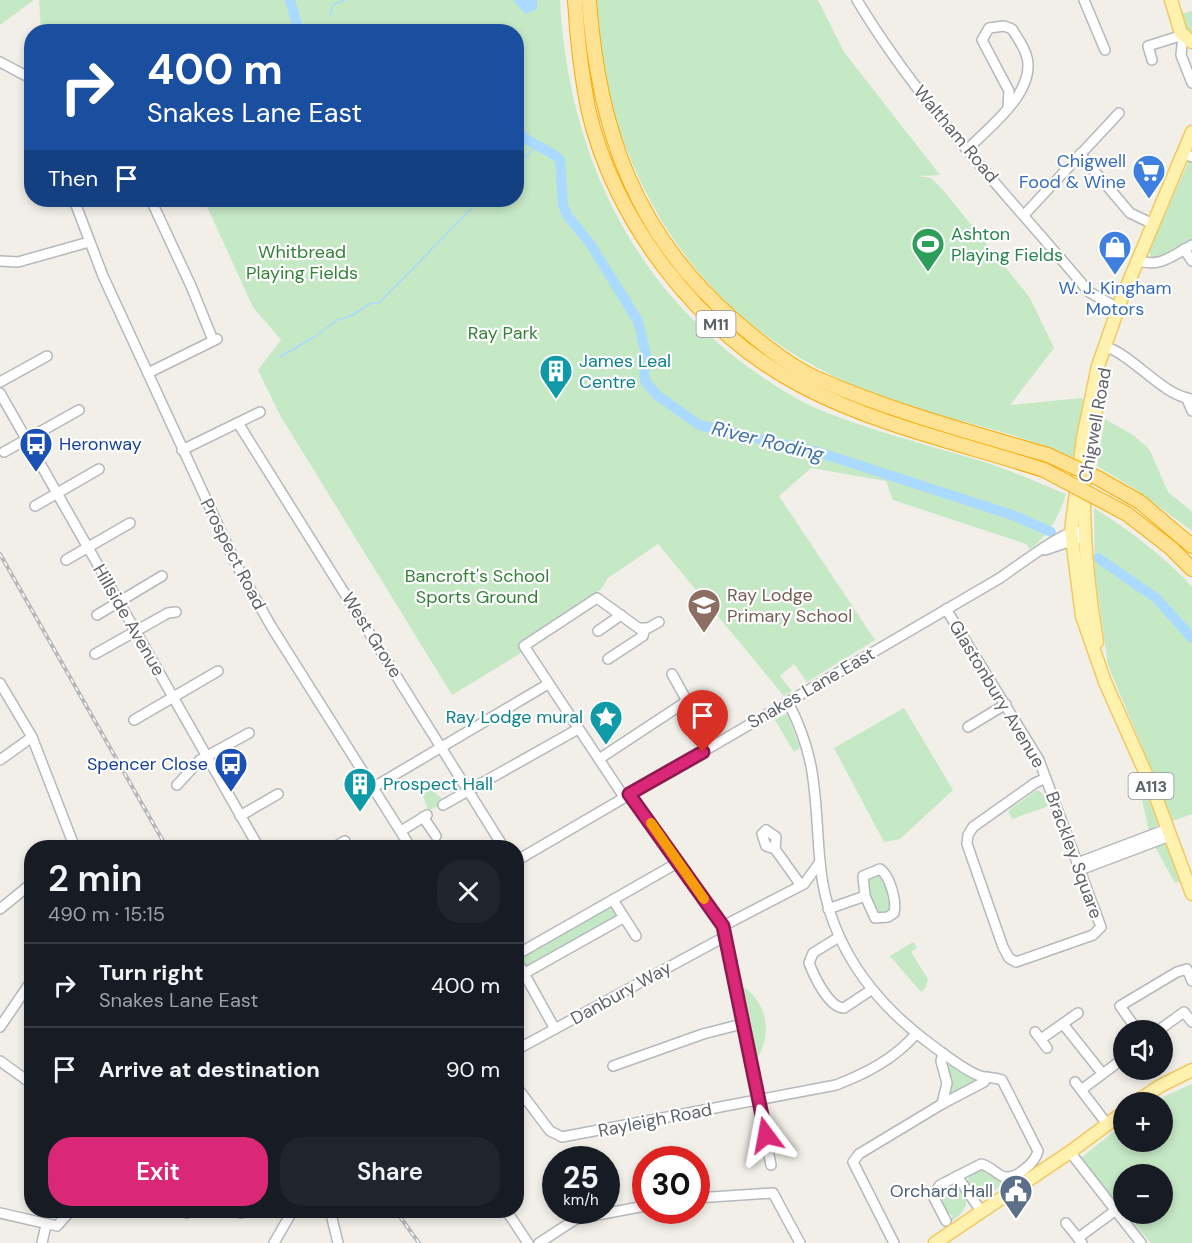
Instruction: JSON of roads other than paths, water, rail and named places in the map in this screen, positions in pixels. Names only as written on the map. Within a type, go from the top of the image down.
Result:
[{"type":"highway","name":"M11","points":[[575,0],[577,40],[589,110],[608,168],[633,219],[660,264],[697,305],[766,366],[805,388],[898,426],[1044,470],[1080,487],[1127,514],[1171,548],[1192,570]]},
{"type":"highway","name":"M11","points":[[589,0],[592,44],[604,110],[618,156],[644,211],[669,250],[707,297],[756,339],[814,377],[895,408],[1048,455],[1098,478],[1140,502],[1192,546]]},
{"type":"main road","points":[[1171,0],[1177,25],[1187,38]]},
{"type":"main road","name":"Chigwell Road","points":[[1192,132],[1188,155],[1137,261],[1116,312],[1106,346],[1083,438],[1075,536],[1082,616],[1104,682],[1154,792],[1192,894]]},
{"type":"main road","points":[[1151,1092],[1192,1070]]},
{"type":"main road","points":[[934,1243],[1070,1152],[1113,1120]]},
{"type":"street","name":"Waltham Road","points":[[857,0],[906,76],[1089,292],[1116,312]]},
{"type":"street","points":[[1083,0],[1105,50]]},
{"type":"street","points":[[968,149],[1008,106],[1022,88],[1028,68],[1026,55],[1012,29],[1004,26],[989,28],[982,40],[1010,91],[1008,106]]},
{"type":"street","points":[[1152,60],[1148,45],[1187,38],[1181,55],[1192,83]]},
{"type":"street","points":[[0,62],[24,75]]},
{"type":"street","points":[[1024,215],[1119,113]]},
{"type":"street","points":[[1080,154],[1130,213],[1154,224]]},
{"type":"street","name":"Prospect Road","points":[[76,207],[89,242],[182,450],[250,589],[406,840]]},
{"type":"street","points":[[148,373],[215,339],[154,207]]},
{"type":"street","points":[[0,261],[18,262],[89,242]]},
{"type":"street","points":[[1137,261],[1150,264],[1160,263],[1188,247],[1192,261]]},
{"type":"street","points":[[1106,346],[1189,399],[1192,411]]},
{"type":"street","points":[[0,382],[47,356]]},
{"type":"street","name":"Hillside Avenue","points":[[0,393],[254,840]]},
{"type":"street","points":[[4,452],[79,410]]},
{"type":"street","points":[[182,450],[260,412]]},
{"type":"street","name":"West Grove","points":[[238,423],[499,840]]},
{"type":"street","points":[[34,506],[99,469]]},
{"type":"street","points":[[66,560],[130,523]]},
{"type":"street","name":"Snakes Lane East","points":[[524,856],[1043,550],[1075,536]]},
{"type":"street","points":[[97,615],[162,576]]},
{"type":"street","points":[[608,659],[643,636],[641,629],[595,599],[525,645],[548,684],[599,759],[679,862],[723,926],[771,1165]]},
{"type":"street","name":"Glastonbury Avenue","points":[[946,609],[1006,704],[1039,760],[1046,778]]},
{"type":"street","points":[[95,654],[168,613],[176,612]]},
{"type":"street","points":[[598,631],[621,615]]},
{"type":"street","points":[[641,629],[659,622]]},
{"type":"street","points":[[134,720],[218,671]]},
{"type":"street","points":[[599,759],[687,701],[672,674]]},
{"type":"street","points":[[0,683],[32,736],[72,840]]},
{"type":"street","points":[[374,787],[548,684]]},
{"type":"street","points":[[788,702],[808,746],[814,775],[823,890],[839,937],[852,963],[871,990],[916,1034],[979,1076],[999,1078],[1006,1085],[1038,1151],[1034,1161],[1012,1176],[1003,1176],[981,1164],[937,1188],[933,1196],[946,1221]]},
{"type":"street","points":[[968,727],[1006,704]]},
{"type":"street","points":[[443,806],[578,729]]},
{"type":"street","points":[[177,784],[200,760],[249,733]]},
{"type":"street","points":[[0,760],[32,736]]},
{"type":"street","name":"Brackley Square","points":[[1046,778],[1101,927],[1096,933],[1022,962],[1009,958],[967,844],[968,835],[977,824],[1046,778]]},
{"type":"street","points":[[240,816],[278,794]]},
{"type":"street","points":[[401,831],[425,816],[436,836]]},
{"type":"street","points":[[1079,867],[1169,832]]},
{"type":"street","points":[[775,849],[802,884],[823,890]]},
{"type":"street","points":[[524,952],[679,862]]},
{"type":"street","points":[[723,926],[802,884],[820,862]]},
{"type":"street","points":[[876,869],[884,871],[895,905],[894,913],[888,917],[875,918],[865,896],[863,876],[876,869]]},
{"type":"street","points":[[0,909],[24,890]]},
{"type":"street","points":[[828,909],[865,896]]},
{"type":"street","points":[[613,900],[636,936]]},
{"type":"street","points":[[555,1029],[525,973],[623,918]]},
{"type":"street","name":"Danbury Way","points":[[524,1046],[726,936]]},
{"type":"street","points":[[839,937],[813,953],[809,963],[833,1004],[844,1008],[871,990]]},
{"type":"street","points":[[1130,1020],[1118,1004],[1186,965],[1192,981]]},
{"type":"street","points":[[0,1027],[24,992]]},
{"type":"street","points":[[1173,1020],[1184,1012],[1192,1022]]},
{"type":"street","points":[[1047,1048],[1038,1036],[1063,1024],[1078,1013]]},
{"type":"street","points":[[613,1066],[703,1034],[742,1024]]},
{"type":"street","points":[[1063,1024],[1102,1073]]},
{"type":"street","name":"Rayleigh Road","points":[[524,1096],[556,1136],[568,1136],[836,1085],[866,1074],[888,1060],[916,1034]]},
{"type":"street","points":[[942,1104],[947,1083],[941,1061],[943,1053]]},
{"type":"street","points":[[0,1061],[24,1078]]},
{"type":"street","points":[[1107,1124],[1078,1086],[1113,1066]]},
{"type":"street","points":[[894,1243],[853,1162],[859,1154],[942,1104],[984,1082],[987,1077]]},
{"type":"street","points":[[1070,1152],[1113,1206]]},
{"type":"street","points":[[957,1176],[981,1211]]},
{"type":"street","points":[[710,1197],[773,1193],[800,1243]]},
{"type":"street","points":[[539,1243],[576,1219],[632,1208]]},
{"type":"street","points":[[1066,1223],[1080,1240],[1113,1212]]},
{"type":"street","points":[[0,1213],[57,1226],[64,1218]]},
{"type":"street","points":[[274,1243],[288,1218]]},
{"type":"street","points":[[332,1218],[338,1243]]},
{"type":"street","points":[[511,1218],[528,1243]]},
{"type":"street","points":[[1127,1224],[1141,1243]]},
{"type":"street","points":[[42,1243],[46,1225]]},
{"type":"water","points":[[513,0],[537,0],[537,9],[525,14]]},
{"type":"waterway","name":"River Roding","points":[[290,0],[297,24]]},
{"type":"waterway","points":[[330,15],[333,5],[345,0]]},
{"type":"waterway","name":"River Roding","points":[[524,138],[560,160],[563,205],[567,215],[591,245],[638,321],[647,359],[644,370],[645,381],[657,395],[699,425],[818,452],[1015,516],[1051,532]]},
{"type":"waterway","points":[[524,158],[538,145]]},
{"type":"waterway","points":[[280,357],[316,336],[337,320],[351,316],[371,303],[379,303],[473,207]]},
{"type":"waterway","name":"River Roding","points":[[1098,558],[1156,598],[1192,638]]},
{"type":"railway","points":[[0,554],[162,840]]},
{"type":"railway","points":[[401,1218],[419,1243]]},
{"type":"place","name":"Chigwell Food & Wine","points":[[1149,200]]},
{"type":"place","name":"Ashton Playing Fields","points":[[928,273]]},
{"type":"place","name":"W. J. Kingham Motors","points":[[1115,276]]},
{"type":"place","name":"James Leal Centre","points":[[556,400]]},
{"type":"place","name":"Heronway","points":[[36,473]]},
{"type":"place","name":"Ray Lodge Primary School","points":[[704,634]]},
{"type":"place","name":"Ray Lodge mural","points":[[606,746]]},
{"type":"place","name":"Spencer Close","points":[[231,793]]},
{"type":"place","name":"Prospect Hall","points":[[360,813]]},
{"type":"place","name":"Orchard Hall","points":[[1016,1220]]},
{"type":"park label","name":"Whitbread Playing Fields","points":[[302,262]]},
{"type":"park label","name":"Ray Park","points":[[503,333]]},
{"type":"park label","name":"Bancroft's School Sports Ground","points":[[477,586]]}]
